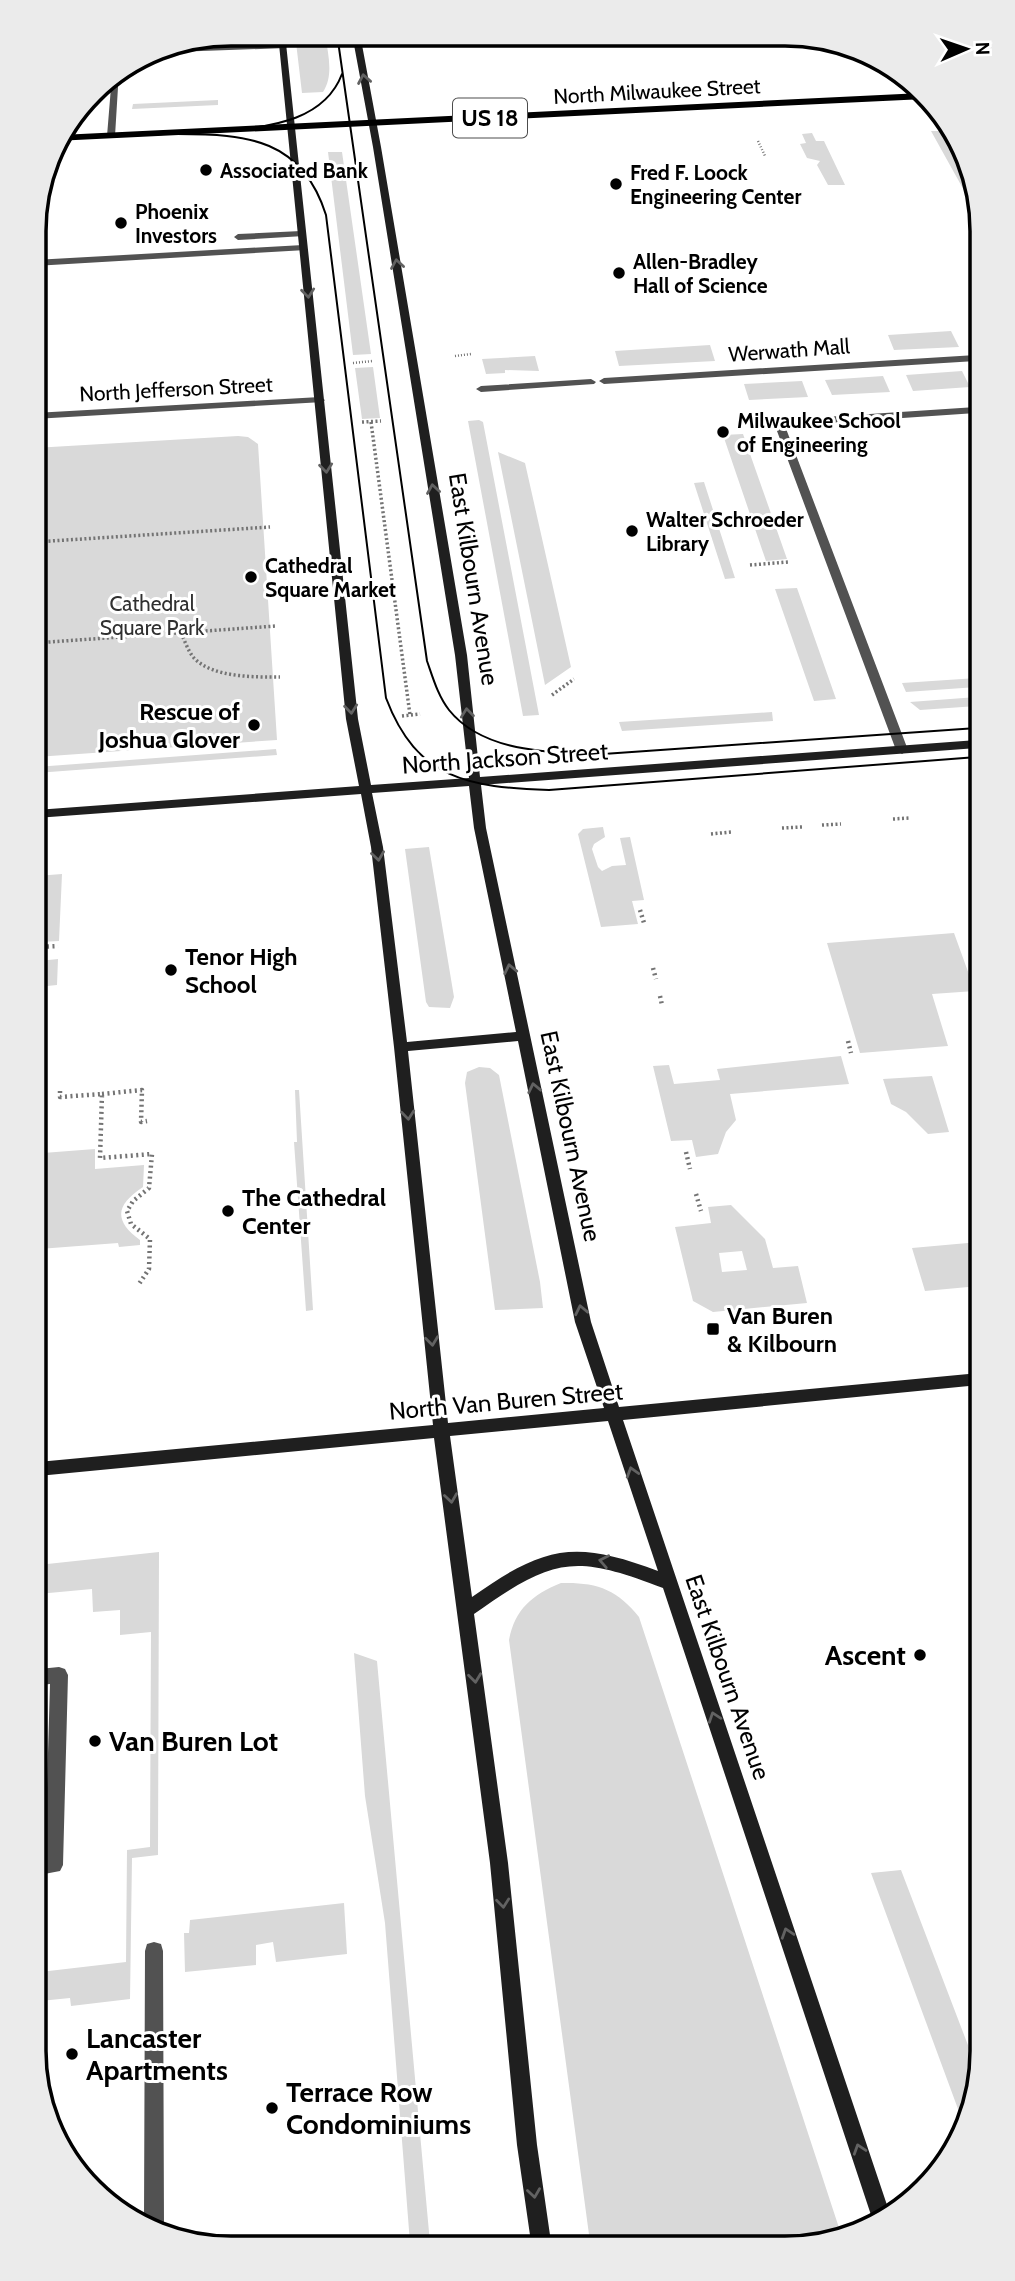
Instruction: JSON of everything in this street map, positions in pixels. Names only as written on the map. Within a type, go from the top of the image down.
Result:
[{"type":"main road","name":"North Milwaukee Street","points":[[72,137],[911,97]]},
{"type":"street","points":[[191,50],[283,46],[352,719],[377,847],[441,1430],[499,1863],[527,2145],[540,2236]]},
{"type":"street","name":"East Kilbourn Avenue","points":[[358,46],[461,655],[480,828],[583,1322],[879,2210]]},
{"type":"street","points":[[111,136],[115,86]]},
{"type":"street","points":[[238,237],[301,234]]},
{"type":"street","points":[[46,262],[303,248]]},
{"type":"street","name":"Werwath Mall","points":[[604,381],[970,358]]},
{"type":"street","points":[[481,388],[591,382]]},
{"type":"street","name":"North Jefferson Street","points":[[46,415],[320,400]]},
{"type":"street","points":[[902,750],[779,423],[970,410]]},
{"type":"street","name":"North Jackson Street","points":[[46,813],[970,745]]},
{"type":"street","points":[[401,1047],[524,1036]]},
{"type":"street","name":"North Van Buren Street","points":[[46,1468],[969,1380]]},
{"type":"street","points":[[466,1610],[502,1584],[540,1563],[556,1558],[605,1560],[669,1583]]},
{"type":"street","points":[[46,1676],[59,1675],[54,1865],[46,1866]]},
{"type":"street","points":[[154,1951],[154,2218]]},
{"type":"path","points":[[758,141],[765,156]]},
{"type":"path","points":[[353,363],[373,361]]},
{"type":"path","points":[[362,422],[381,421]]},
{"type":"path","points":[[371,422],[410,715]]},
{"type":"path","points":[[46,541],[270,527]]},
{"type":"path","points":[[750,565],[788,562]]},
{"type":"path","points":[[46,642],[276,626]]},
{"type":"path","points":[[181,633],[194,658],[202,664],[252,676],[280,677]]},
{"type":"path","points":[[552,695],[575,679]]},
{"type":"path","points":[[402,716],[420,714]]},
{"type":"path","points":[[893,819],[910,818]]},
{"type":"path","points":[[821,825],[841,824]]},
{"type":"path","points":[[782,828],[802,827]]},
{"type":"path","points":[[710,834],[732,832]]},
{"type":"path","points":[[640,910],[643,923]]},
{"type":"path","points":[[46,947],[58,946]]},
{"type":"path","points":[[653,968],[656,979]]},
{"type":"path","points":[[660,996],[662,1005]]},
{"type":"path","points":[[848,1041],[851,1053]]},
{"type":"path","points":[[60,1091],[60,1097],[142,1090],[141,1122],[147,1121]]},
{"type":"path","points":[[103,1094],[100,1158],[152,1154],[149,1188],[133,1201],[127,1211],[131,1224],[150,1239],[149,1269],[139,1284]]},
{"type":"path","points":[[686,1152],[690,1169]]},
{"type":"path","points":[[696,1194],[701,1211]]},
{"type":"green space","points":[[296,46],[327,46],[329,71],[323,92],[302,93]]},
{"type":"green space","points":[[218,100],[218,105],[132,109],[133,104]]},
{"type":"green space","points":[[931,131],[940,131],[949,147],[965,193]]},
{"type":"green space","points":[[812,133],[816,141],[824,141],[845,185],[828,185],[817,165],[820,161],[807,158],[800,144],[806,143],[802,134]]},
{"type":"green space","points":[[328,152],[342,152],[371,354],[353,355]]},
{"type":"green space","points":[[951,331],[959,347],[894,350],[888,335]]},
{"type":"green space","points":[[710,345],[715,361],[619,366],[615,351]]},
{"type":"green space","points":[[535,356],[539,371],[505,370],[505,373],[486,374],[482,359]]},
{"type":"green space","points":[[373,367],[380,418],[362,419],[355,368]]},
{"type":"green space","points":[[962,371],[970,387],[913,391],[906,375]]},
{"type":"green space","points":[[883,376],[890,392],[832,395],[825,380]]},
{"type":"green space","points":[[802,381],[808,397],[749,400],[744,384]]},
{"type":"green space","points":[[468,421],[483,422],[539,715],[523,716]]},
{"type":"green space","points":[[743,434],[787,559],[766,561],[723,435]]},
{"type":"green space","name":"Cathedral Square Park","points":[[238,436],[248,437],[258,444],[277,740],[46,756],[46,447]]},
{"type":"green space","points":[[498,452],[525,463],[571,667],[545,685]]},
{"type":"green space","points":[[704,482],[735,578],[725,579],[694,483]]},
{"type":"green space","points":[[797,588],[836,699],[814,701],[775,589]]},
{"type":"green space","points":[[970,678],[970,688],[906,692],[902,683]]},
{"type":"green space","points":[[970,698],[970,707],[920,710],[910,702]]},
{"type":"green space","points":[[772,712],[773,721],[622,731],[619,722]]},
{"type":"green space","points":[[276,749],[277,755],[46,772],[46,766]]},
{"type":"green space","points":[[603,827],[605,837],[594,844],[592,849],[602,871],[612,866],[626,865],[620,838],[630,837],[644,900],[632,901],[638,924],[601,927],[578,834],[583,829]]},
{"type":"green space","points":[[429,847],[454,997],[450,1008],[429,1007],[426,1002],[405,849]]},
{"type":"green space","points":[[62,874],[59,941],[46,942],[46,875]]},
{"type":"green space","points":[[954,933],[970,976],[970,991],[932,994],[948,1046],[860,1053],[827,943]]},
{"type":"green space","points":[[58,959],[57,985],[47,986],[46,991],[46,960]]},
{"type":"green space","points":[[841,1056],[849,1084],[730,1094],[736,1120],[726,1132],[718,1154],[696,1157],[692,1140],[671,1141],[653,1066],[669,1065],[674,1084],[720,1080],[717,1069]]},
{"type":"green space","points":[[479,1067],[490,1068],[499,1075],[543,1308],[495,1310],[465,1083],[467,1072]]},
{"type":"green space","points":[[932,1076],[949,1132],[928,1134],[906,1112],[891,1104],[883,1079]]},
{"type":"green space","points":[[295,1090],[299,1090],[313,1310],[306,1311],[294,1142],[297,1142]]},
{"type":"green space","points":[[95,1149],[95,1169],[144,1165],[143,1187],[127,1200],[121,1213],[125,1226],[140,1240],[140,1245],[119,1247],[118,1243],[46,1248],[46,1153]]},
{"type":"green space","points":[[731,1205],[765,1239],[773,1268],[798,1266],[807,1303],[713,1312],[693,1301],[675,1227],[711,1223],[708,1207]],"holes":[[[742,1251],[747,1270],[722,1272],[719,1253]]]},
{"type":"green space","points":[[969,1243],[969,1287],[925,1291],[912,1248]]},
{"type":"green space","points":[[159,1552],[158,1855],[132,1858],[130,1999],[71,2006],[70,1998],[46,2000],[46,1971],[126,1962],[127,1850],[150,1847],[151,1632],[120,1635],[120,1610],[93,1612],[92,1589],[46,1593],[46,1564]]},
{"type":"green space","points":[[561,1583],[595,1586],[614,1594],[639,1617],[839,2227],[785,2236],[589,2236],[509,1640],[520,1612],[541,1593]]},
{"type":"green space","points":[[354,1653],[377,1661],[429,2236],[409,2236],[385,1923],[365,1796]]},
{"type":"green space","points":[[901,1870],[969,2048],[966,2087],[959,2112],[871,1873]]},
{"type":"green space","points":[[344,1903],[347,1954],[276,1962],[273,1942],[256,1945],[256,1965],[185,1972],[184,1933],[189,1933],[190,1920]]},
{"type":"tram line","points":[[339,46],[427,661],[439,693],[449,710],[462,723],[495,741],[532,750],[589,755],[970,729]]},
{"type":"tram line","points":[[231,131],[296,118],[324,101],[342,74]]},
{"type":"tram line","points":[[71,138],[185,133]]},
{"type":"tram line","points":[[177,134],[227,136],[269,146],[287,156],[303,170],[316,190],[326,215],[386,698],[413,747],[430,762],[449,774],[470,781],[520,789],[549,790],[970,758]]},
{"type":"place","name":"Associated Bank","points":[[206,170]]},
{"type":"place","name":"Fred F. Loock Engineering Center","points":[[616,184]]},
{"type":"place","name":"Phoenix Investors","points":[[121,223]]},
{"type":"place","name":"Allen-Bradley Hall of Science","points":[[619,273]]},
{"type":"place","name":"Milwaukee School of Engineering","points":[[723,432]]},
{"type":"place","name":"Walter Schroeder Library","points":[[632,531]]},
{"type":"place","name":"Cathedral Square Market","points":[[251,577]]},
{"type":"place","name":"Rescue of Joshua Glover","points":[[254,725]]},
{"type":"place","name":"Tenor High School","points":[[171,970]]},
{"type":"place","name":"The Cathedral Center","points":[[228,1211]]},
{"type":"place","name":"Van Buren & Kilbourn","points":[[713,1329]]},
{"type":"place","name":"Ascent","points":[[920,1655]]},
{"type":"place","name":"Van Buren Lot","points":[[95,1741]]},
{"type":"place","name":"Lancaster Apartments","points":[[72,2054]]},
{"type":"place","name":"Terrace Row Condominiums","points":[[272,2108]]}]
